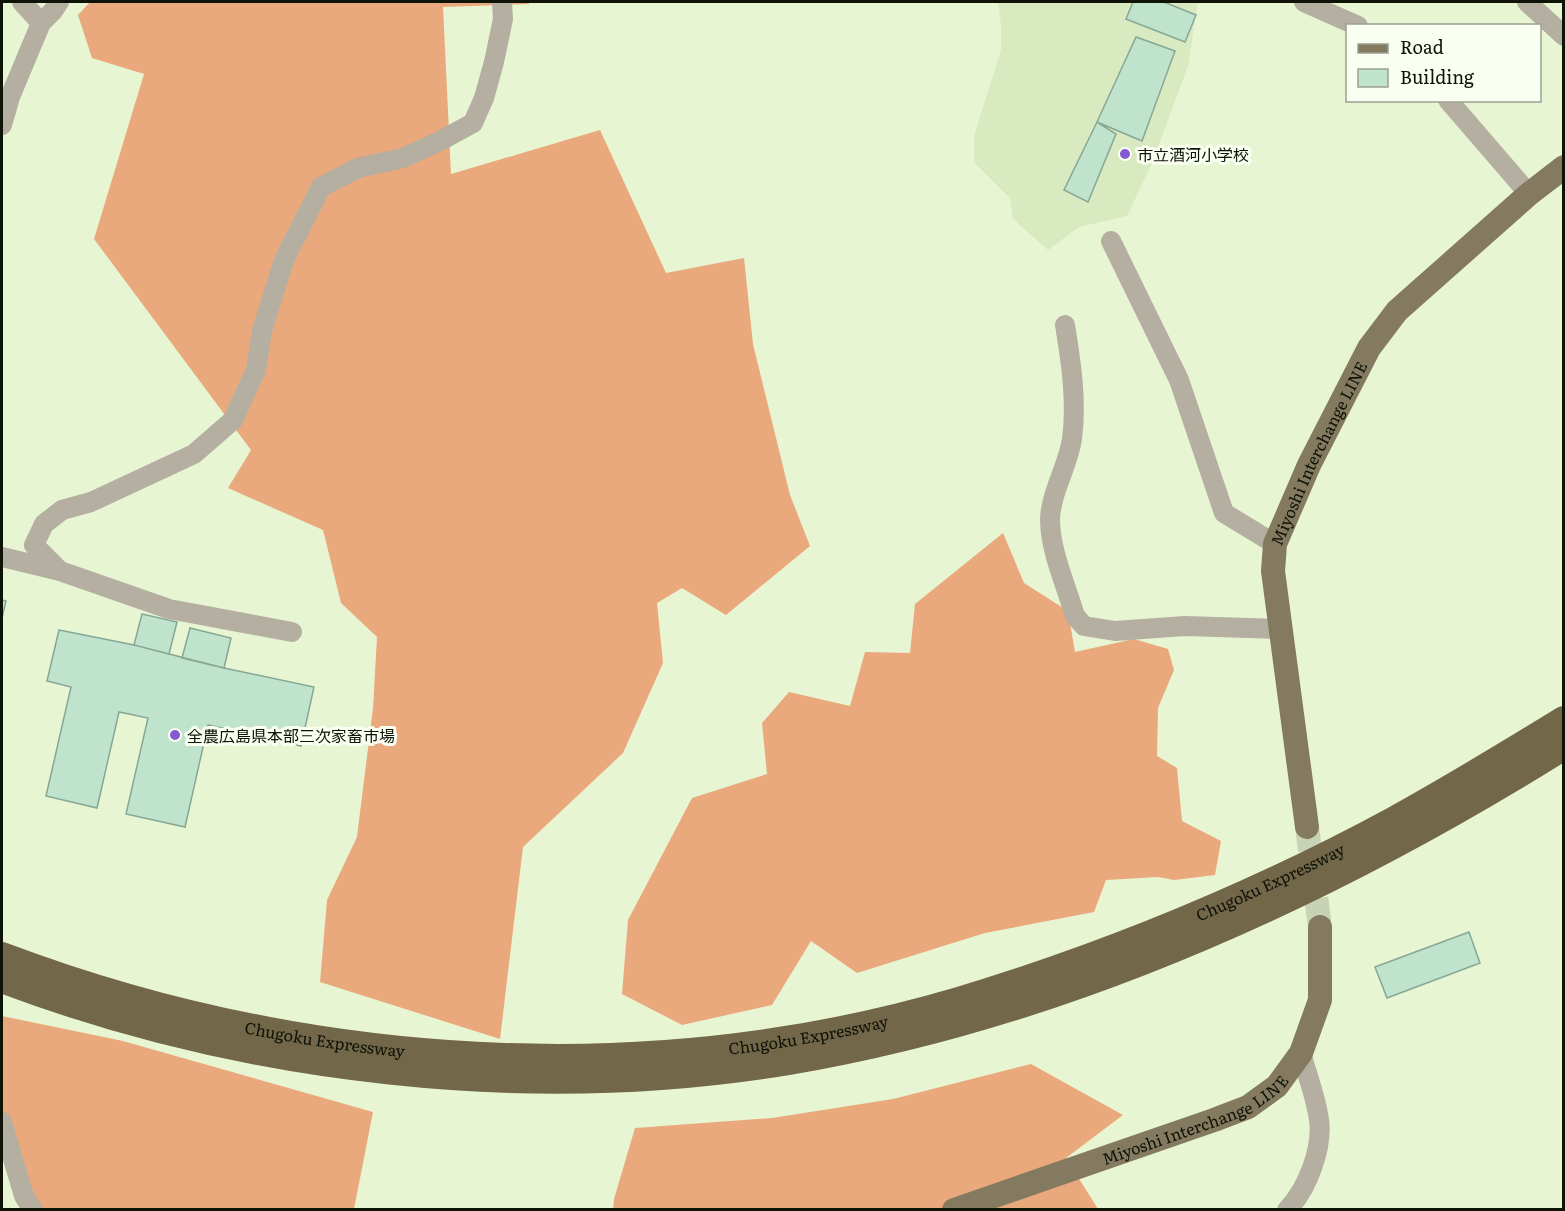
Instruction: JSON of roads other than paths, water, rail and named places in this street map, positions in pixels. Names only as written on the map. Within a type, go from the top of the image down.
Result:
[{"type":"highway","name":"Chugoku Expressway","points":[[2,956],[133,1000],[239,1026],[334,1042],[425,1052],[523,1057],[621,1056],[713,1049],[791,1038],[877,1021],[955,1002],[1041,975],[1194,915],[1280,877],[1392,822],[1563,720]]},
{"type":"highway","name":"Chugoku Expressway","points":[[2,980],[135,1023],[238,1047],[335,1064],[428,1074],[528,1079],[616,1078],[700,1072],[788,1060],[879,1042],[964,1021],[1053,993],[1202,937],[1294,896],[1399,842],[1504,783],[1563,746]]},
{"type":"main road","name":"Miyoshi Interchange LINE","points":[[1306,827],[1273,571],[1275,544],[1309,465],[1369,348],[1397,311],[1563,166]]},
{"type":"main road","name":"Miyoshi Interchange LINE","points":[[954,1209],[1248,1107],[1277,1086],[1301,1053],[1320,1000],[1320,927]]},
{"type":"street","points":[[22,2],[41,22]]},
{"type":"street","points":[[2,125],[10,97],[41,22],[59,2]]},
{"type":"street","points":[[60,571],[34,545],[44,524],[62,510],[91,502],[195,454],[233,420],[256,370],[262,331],[284,260],[321,187],[358,168],[403,158],[473,123],[484,98],[494,62],[503,19],[502,2]]},
{"type":"street","points":[[1304,2],[1354,24]]},
{"type":"street","points":[[1527,2],[1563,36]]},
{"type":"street","points":[[1450,102],[1529,194]]},
{"type":"street","points":[[1111,241],[1179,380],[1224,513],[1275,544]]},
{"type":"street","points":[[1065,325],[1072,368],[1072,440],[1061,481],[1055,491],[1050,517],[1051,538],[1075,616],[1084,626],[1115,631],[1185,626],[1281,629]]},
{"type":"street","points":[[2,557],[60,571],[169,609],[292,632]]},
{"type":"street","points":[[1287,1209],[1295,1202],[1315,1164],[1320,1122],[1301,1053]]},
{"type":"street","points":[[2,1122],[24,1196],[33,1209]]},
{"type":"tunnel","points":[[1307,827],[1320,927]]},
{"type":"place","name":"市立酒河小学校","points":[[1125,154]]},
{"type":"place","name":"全農広島県本部三次家畜市場","points":[[175,735]]}]
